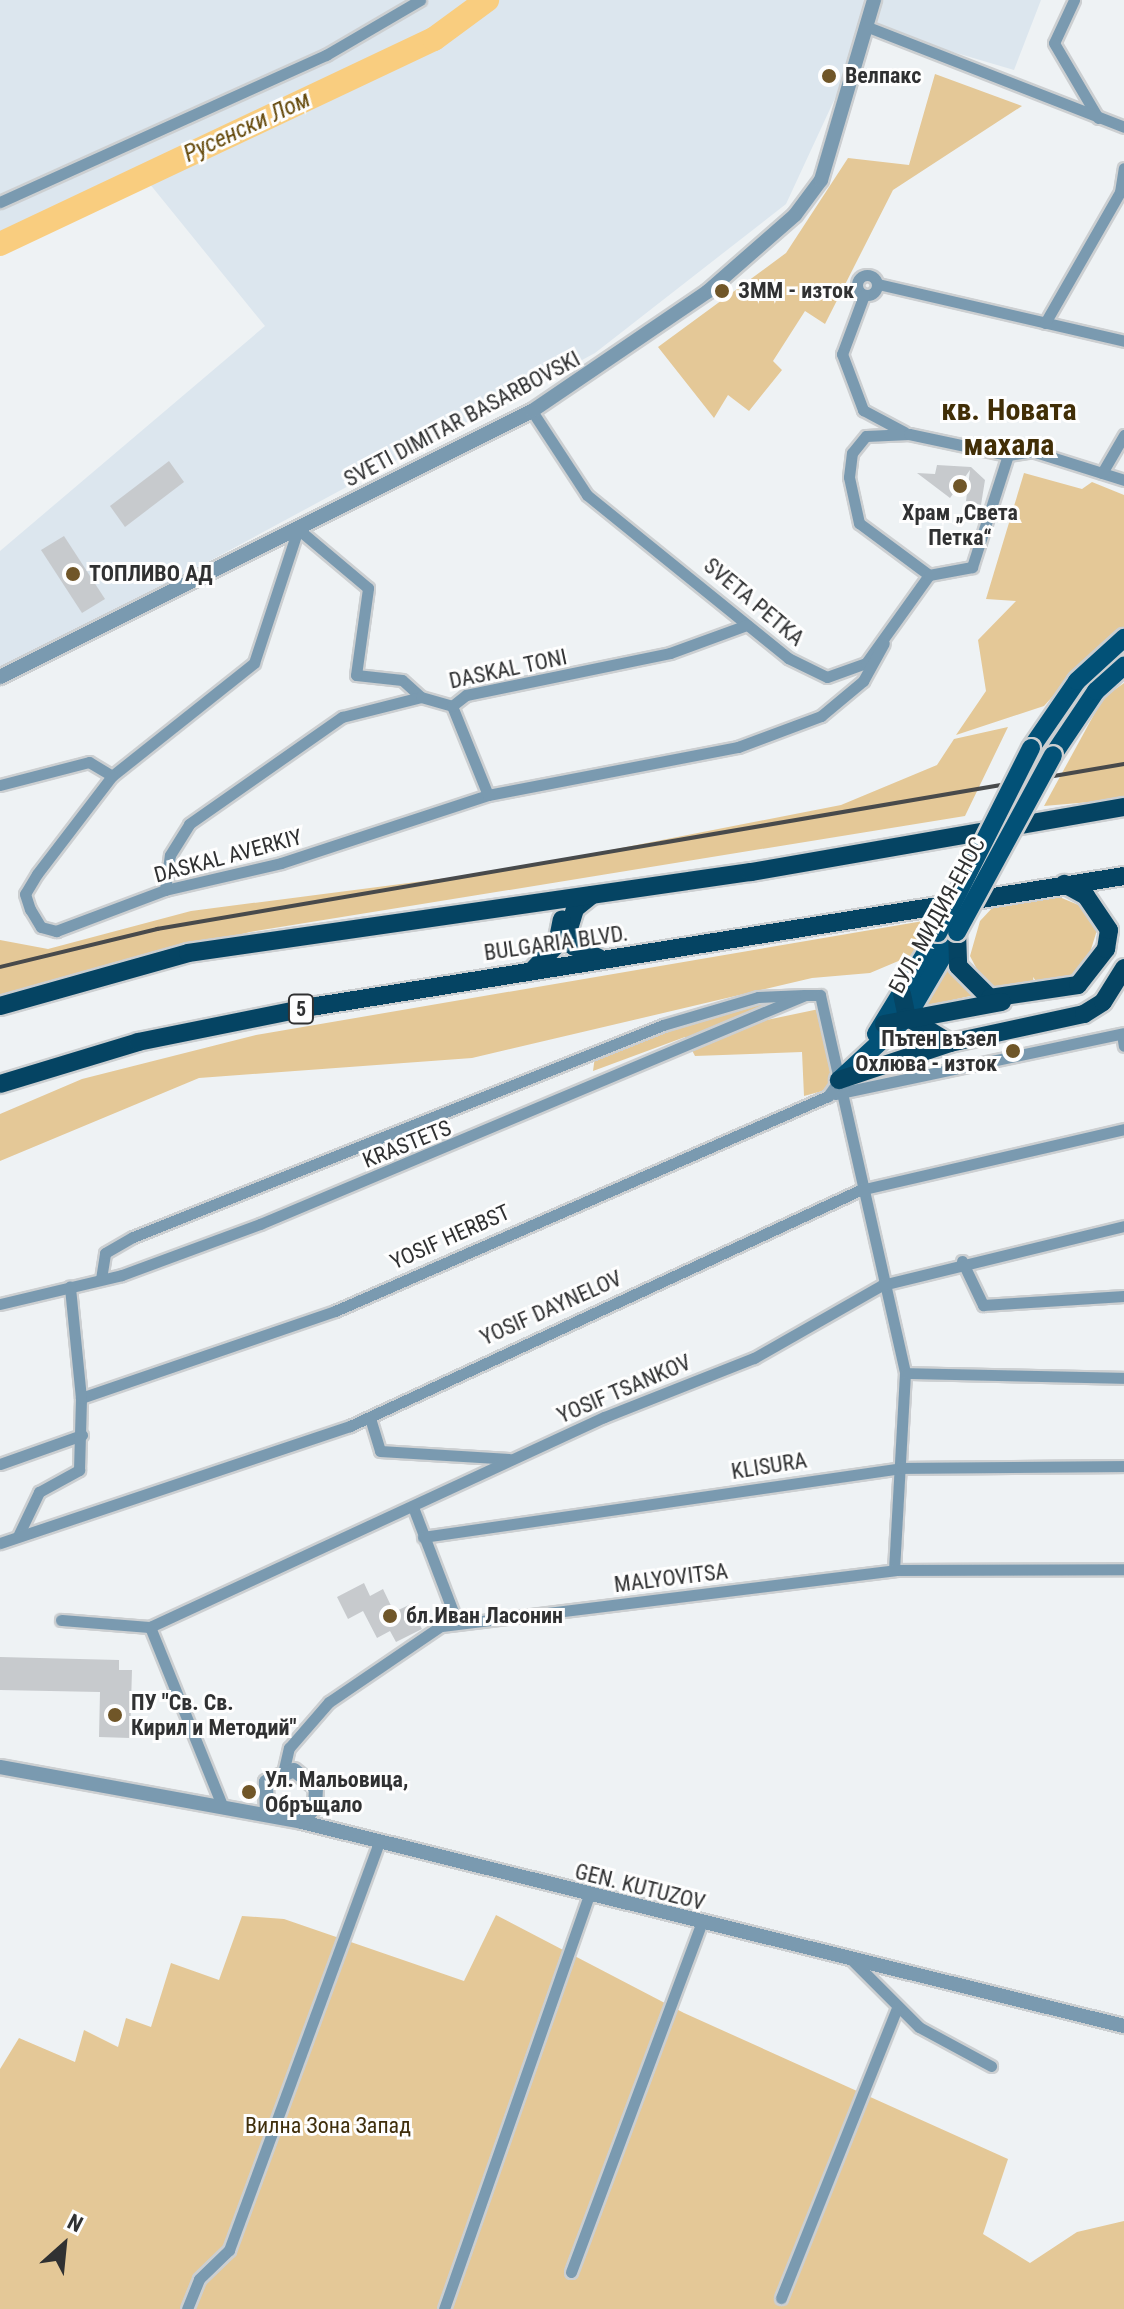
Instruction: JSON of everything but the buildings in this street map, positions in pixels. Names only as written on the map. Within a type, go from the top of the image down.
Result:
[{"type":"highway","name":"BULGARIA BLVD.","points":[[0,1006],[188,953],[552,900],[1124,807]]},
{"type":"highway","name":"BULGARIA BLVD.","points":[[0,1084],[138,1042],[533,970],[1124,876]]},
{"type":"highway","points":[[884,1024],[907,1017],[1021,999],[1078,985],[1106,949],[1109,930],[1098,909],[1064,884]]},
{"type":"highway","points":[[594,893],[575,909],[568,932],[573,946],[607,960]]},
{"type":"highway","points":[[533,970],[563,928],[552,900]]},
{"type":"highway","points":[[947,933],[958,966],[977,990],[1021,999]]},
{"type":"highway","points":[[836,1089],[950,1043],[1084,1014],[1103,1002],[1124,968]]},
{"type":"highway","points":[[902,994],[907,1017],[950,1043]]},
{"type":"main road","name":"БУЛ. МИДИЯ-ЕНОС","points":[[836,1089],[907,1017],[1031,748],[1077,681],[1124,638]]},
{"type":"main road","name":"БУЛ. МИДИЯ-ЕНОС","points":[[947,933],[1053,755],[1096,691],[1124,666]]},
{"type":"main road","points":[[836,1089],[947,933]]},
{"type":"street","points":[[0,202],[326,55],[420,0]]},
{"type":"street","name":"SVETI DIMITAR BASARBOVSKI","points":[[0,677],[532,411],[707,292],[795,215],[830,159],[874,0]]},
{"type":"street","points":[[1074,0],[1054,43],[1099,118]]},
{"type":"street","points":[[868,27],[1124,127]]},
{"type":"street","points":[[1045,323],[1120,192],[1124,168]]},
{"type":"street","points":[[909,434],[863,410],[842,354],[864,295],[878,284],[1124,341]]},
{"type":"street","name":"SVETA PETKA","points":[[532,411],[587,495],[747,625],[827,677],[853,672],[884,643],[929,575]]},
{"type":"street","points":[[1008,455],[972,567],[929,575],[859,523],[850,491],[852,453],[866,436],[909,434],[1008,455],[1032,451],[1124,480]]},
{"type":"street","points":[[1102,473],[1124,435]]},
{"type":"street","points":[[298,529],[368,588],[356,675],[402,680],[421,697]]},
{"type":"street","name":"DASKAL AVERKIY","points":[[298,529],[254,663],[112,776],[25,894],[41,927],[56,931],[165,890],[281,863],[488,795],[738,747],[796,727],[863,681],[884,643]]},
{"type":"street","name":"DASKAL TONI","points":[[165,890],[170,855],[189,824],[342,717],[421,697],[452,706],[466,695],[670,653],[747,625]]},
{"type":"street","points":[[452,706],[488,795]]},
{"type":"street","points":[[0,785],[89,762],[112,776]]},
{"type":"street","points":[[101,1279],[105,1253],[133,1237],[663,1025],[758,997],[805,995]]},
{"type":"street","name":"KRASTETS","points":[[0,1304],[101,1279],[534,1115],[805,995],[820,995],[836,1089]]},
{"type":"street","name":"YOSIF HERBST","points":[[81,1398],[335,1311],[836,1089],[1123,1038]]},
{"type":"street","points":[[836,1089],[905,1373],[894,1570]]},
{"type":"street","name":"YOSIF DAYNELOV","points":[[0,1543],[370,1418],[498,1352],[860,1190],[1124,1129]]},
{"type":"street","name":"YOSIF TSANKOV","points":[[150,1627],[511,1460],[754,1358],[882,1285],[962,1261],[1124,1226]]},
{"type":"street","points":[[962,1261],[983,1305],[1124,1296]]},
{"type":"street","points":[[18,1536],[39,1492],[79,1470],[81,1398],[70,1287]]},
{"type":"street","points":[[905,1373],[1124,1378]]},
{"type":"street","points":[[370,1418],[380,1451],[511,1460]]},
{"type":"street","points":[[0,1464],[82,1435]]},
{"type":"street","name":"KLISURA","points":[[423,1537],[901,1468],[1124,1466]]},
{"type":"street","points":[[413,1507],[457,1622]]},
{"type":"street","name":"MALYOVITSA","points":[[284,1769],[289,1748],[329,1702],[408,1643],[457,1622],[894,1570],[1124,1569]]},
{"type":"street","points":[[61,1620],[150,1627],[223,1808]]},
{"type":"street","name":"GEN. KUTUZOV","points":[[0,1767],[302,1822],[378,1845],[588,1898],[1124,2026]]},
{"type":"street","points":[[267,1814],[262,1792],[284,1769],[303,1773],[316,1788],[315,1807],[302,1822]]},
{"type":"street","points":[[187,2309],[199,2279],[229,2250],[378,1845]]},
{"type":"street","points":[[444,2309],[588,1898]]},
{"type":"street","points":[[571,2272],[701,1924]]},
{"type":"street","points":[[853,1961],[896,2010],[991,2066]]},
{"type":"street","points":[[781,2298],[896,2010]]},
{"type":"shaded area","points":[[0,0],[1041,0],[1014,70],[868,27],[786,204],[595,353],[0,674],[0,551],[265,326],[149,183],[0,242]]},
{"type":"green space","points":[[935,74],[1022,106],[893,190],[825,324],[805,311],[773,361],[782,370],[749,411],[728,395],[714,418],[658,347],[786,253],[848,158],[909,165]]},
{"type":"green space","points":[[1024,473],[1082,489],[1092,482],[1124,495],[1124,632],[1088,657],[1044,706],[956,735],[986,691],[978,640],[1016,601],[986,599]]},
{"type":"green space","points":[[1124,683],[1124,799],[1044,806],[1103,698]]},
{"type":"green space","points":[[1008,727],[965,816],[250,932],[0,995],[0,940],[48,949],[191,911],[509,870],[841,805],[937,765],[954,739]]},
{"type":"green space","points":[[1057,896],[1088,909],[1098,927],[1087,962],[1072,978],[1039,985],[1033,977],[1034,986],[1006,991],[983,981],[970,956],[980,921],[994,906]]},
{"type":"green space","points":[[929,920],[915,954],[870,973],[812,978],[472,1058],[199,1078],[0,1161],[0,1114],[82,1079],[256,1035]]},
{"type":"green space","points":[[951,960],[957,981],[975,995],[925,1006]]},
{"type":"green space","points":[[789,995],[690,1036],[819,1009],[833,1081],[826,1090],[804,1096],[802,1052],[695,1056],[685,1037],[593,1071],[595,1056],[675,1024]]},
{"type":"green space","name":"Вилна Зона Запад","points":[[496,1915],[684,2013],[1008,2159],[983,2234],[1030,2263],[1077,2232],[1124,2221],[1124,2309],[0,2309],[0,2069],[19,2038],[75,2062],[84,2030],[118,2047],[126,2018],[151,2027],[171,1963],[219,1980],[242,1916],[284,1919],[464,1981]]},
{"type":"waterway","name":"Русенски Лом","points":[[0,244],[434,39],[487,0]]},
{"type":"railway","points":[[0,967],[157,929],[1124,764]]},
{"type":"place","name":"Велпакс","points":[[829,76]]},
{"type":"place","name":"ЗММ - изток","points":[[722,291]]},
{"type":"place","name":"Храм „Света Петка“","points":[[960,486]]},
{"type":"place","name":"ТОПЛИВО АД","points":[[73,574]]},
{"type":"place","name":"Пътен възел Охлюва - изток","points":[[1013,1051]]},
{"type":"place","name":"бл.Иван Ласонин","points":[[390,1616]]},
{"type":"place","name":"ПУ \"Св. Св. Кирил и Методий\"","points":[[115,1715]]},
{"type":"place","name":"Ул. Мальовица, Обръщало","points":[[249,1792]]},
{"type":"district","name":"кв. Новата махала","points":[[1009,427]]}]
